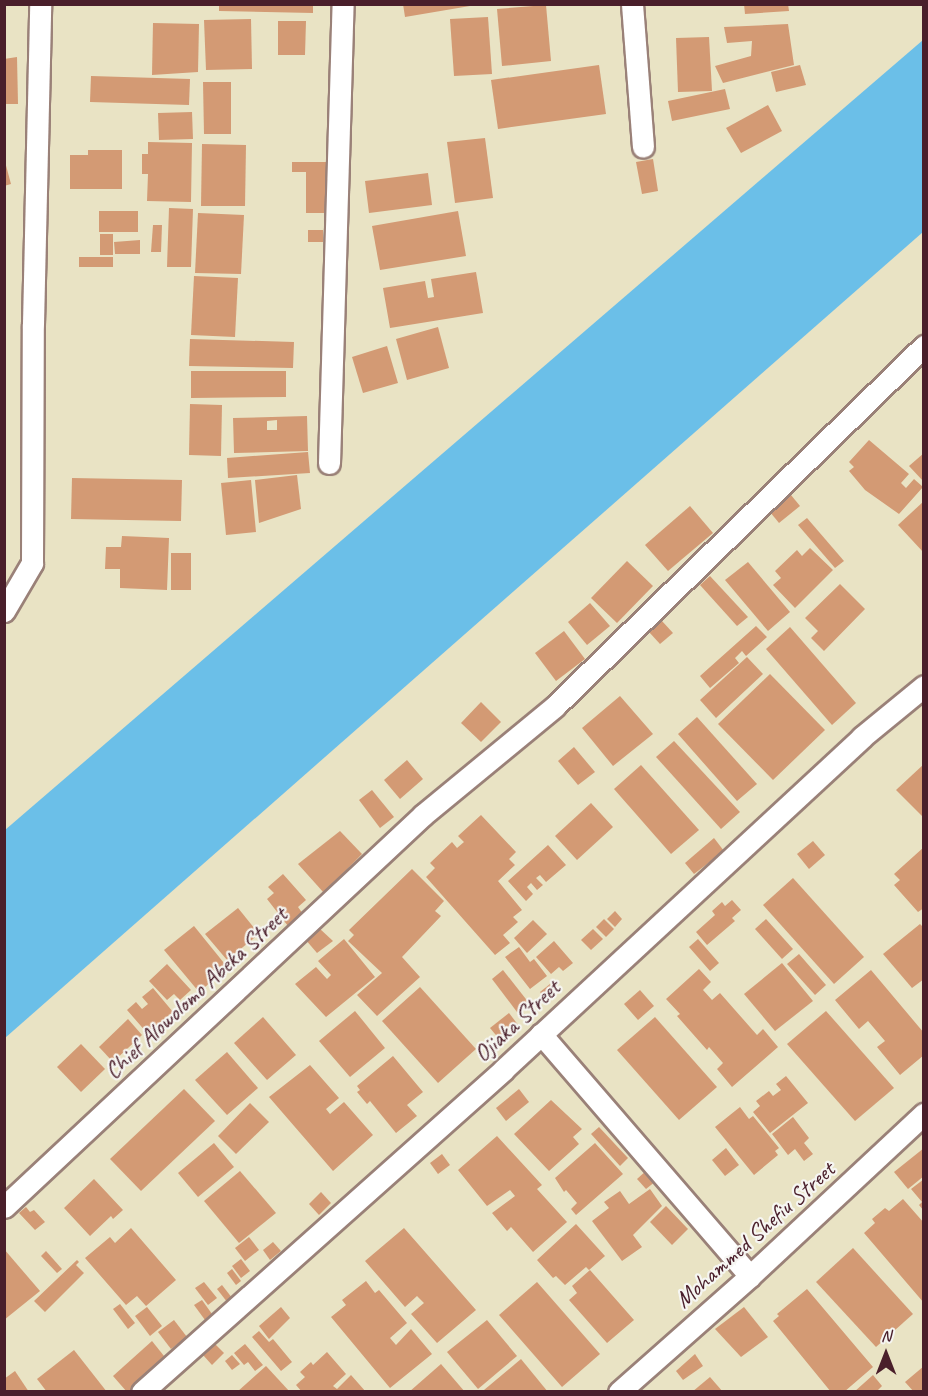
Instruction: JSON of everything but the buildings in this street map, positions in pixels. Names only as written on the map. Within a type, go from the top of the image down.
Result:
[{"type":"street","points":[[4,611],[32,563],[33,313],[40,4]]},
{"type":"street","points":[[329,464],[343,4]]},
{"type":"street","points":[[632,4],[643,147]]},
{"type":"street","name":"Chief Alowolomo Abeka Street","points":[[4,1208],[423,815],[555,706],[924,346]]},
{"type":"street","name":"Ojiaka Street","points":[[142,1392],[541,1034],[862,737],[924,686]]},
{"type":"street","points":[[541,1034],[750,1276]]},
{"type":"street","name":"Mohammed Shefiu Street","points":[[619,1392],[750,1276],[924,1114]]},
{"type":"water","points":[[923,40],[923,232],[5,1038],[5,830]]}]
